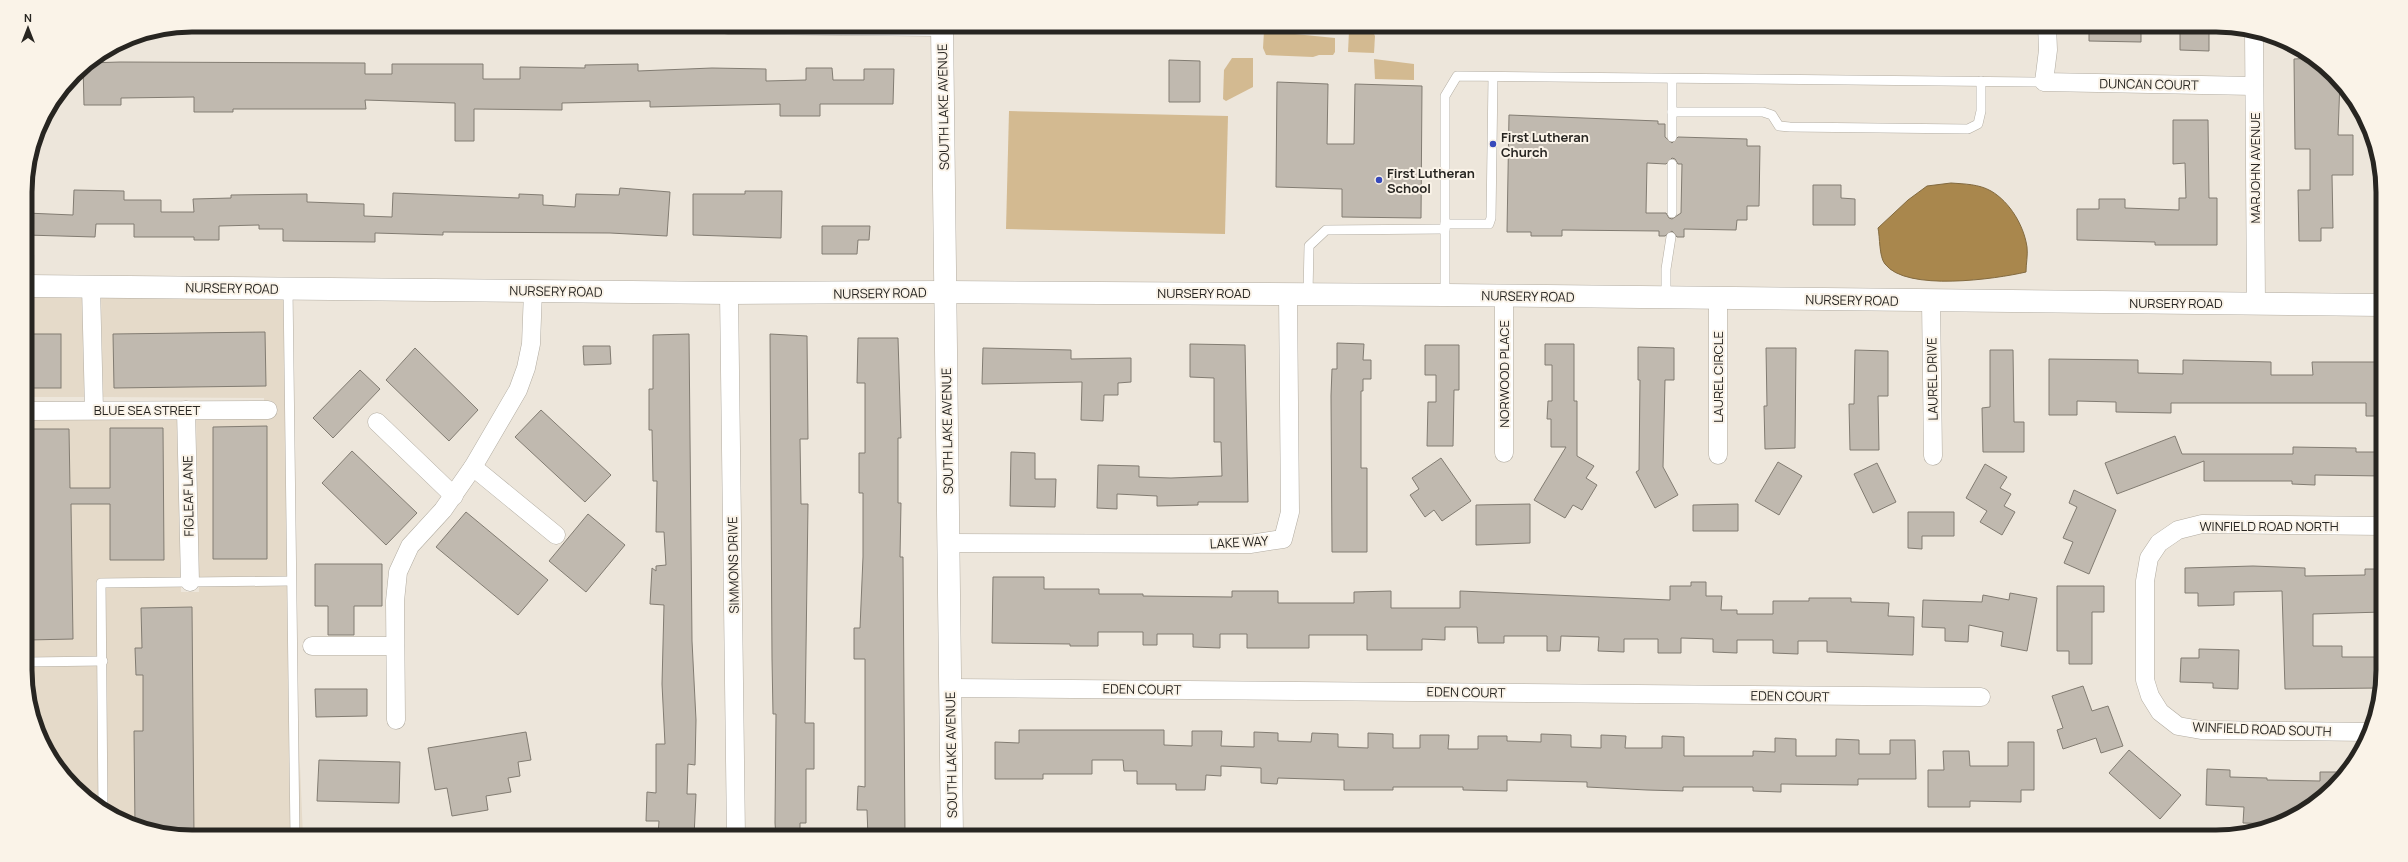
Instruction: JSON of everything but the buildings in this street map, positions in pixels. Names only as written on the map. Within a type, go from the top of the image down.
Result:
[{"type":"street","name":"SOUTH LAKE AVENUE","points":[[942,32],[952,830]]},
{"type":"street","points":[[2044,82],[2048,50],[2048,32]]},
{"type":"street","name":"MARJOHN AVENUE","points":[[2254,36],[2256,304]]},
{"type":"street","name":"DUNCAN COURT","points":[[2044,82],[2254,86]]},
{"type":"street","name":"NURSERY ROAD","points":[[32,286],[729,293],[945,292],[1504,295],[2376,305]]},
{"type":"street","points":[[91,286],[94,410]]},
{"type":"street","points":[[396,720],[395,601],[398,572],[410,546],[454,496],[473,467],[518,390],[526,368],[531,344],[533,291]]},
{"type":"street","name":"SIMMONS DRIVE","points":[[729,293],[736,830]]},
{"type":"street","name":"LAKE WAY","points":[[948,543],[1250,544],[1283,539],[1290,512],[1298,294]]},
{"type":"street","name":"NORWOOD PLACE","points":[[1504,295],[1504,453]]},
{"type":"street","name":"LAUREL CIRCLE","points":[[1718,298],[1718,455]]},
{"type":"street","name":"LAUREL DRIVE","points":[[1931,301],[1933,456]]},
{"type":"street","name":"FIGLEAF LANE","points":[[186,410],[190,582]]},
{"type":"street","name":"BLUE SEA STREET","points":[[32,411],[268,410]]},
{"type":"street","points":[[377,422],[454,496]]},
{"type":"street","points":[[473,467],[556,535]]},
{"type":"street","name":"WINFIELD ROAD NORTH","points":[[2160,712],[2150,696],[2146,680],[2145,596],[2149,558],[2159,543],[2178,530],[2202,524],[2376,526]]},
{"type":"street","points":[[312,646],[395,646]]},
{"type":"street","name":"EDEN COURT","points":[[950,688],[1981,697]]},
{"type":"street","name":"WINFIELD ROAD SOUTH","points":[[2160,712],[2178,726],[2201,730],[2364,732]]},
{"type":"lane","points":[[1445,295],[1445,96],[1457,76],[2044,82]]},
{"type":"lane","points":[[1298,294],[1310,246],[1326,230],[1489,224],[1491,218],[1493,77]]},
{"type":"lane","points":[[1672,78],[1672,137]]},
{"type":"lane","points":[[1672,112],[1763,112],[1772,115],[1780,126],[1790,127],[1968,129],[1978,124],[1981,111],[1981,82]]},
{"type":"lane","points":[[1672,164],[1672,213]]},
{"type":"lane","points":[[1666,297],[1666,269],[1671,237]]},
{"type":"lane","points":[[288,288],[294,830]]},
{"type":"lane","points":[[103,803],[103,661],[101,583],[290,581]]},
{"type":"lane","points":[[32,662],[103,661]]},
{"type":"shaded area","points":[[1264,32],[1335,38],[1335,52],[1333,55],[1319,55],[1313,57],[1266,55],[1263,48]]},
{"type":"shaded area","points":[[1349,32],[1373,32],[1375,36],[1374,53],[1348,52]]},
{"type":"shaded area","points":[[1232,58],[1253,58],[1253,87],[1226,101],[1223,99],[1224,70]]},
{"type":"shaded area","points":[[1374,59],[1414,64],[1414,80],[1375,79]]},
{"type":"shaded area","points":[[1009,111],[1228,116],[1225,234],[1006,229]]},
{"type":"shaded area","points":[[1951,183],[1982,187],[1998,196],[2010,208],[2023,231],[2025,239],[2027,250],[2026,272],[1974,280],[1931,281],[1912,278],[1896,273],[1885,264],[1881,252],[1878,228],[1908,200],[1927,186]]},
{"type":"shaded area","points":[[32,296],[82,296],[85,397],[32,397]]},
{"type":"shaded area","points":[[101,297],[288,298],[289,506],[303,830],[181,830],[140,822],[112,809],[86,790],[65,768],[48,741],[37,712],[32,681],[32,418],[177,418],[181,592],[199,592],[196,418],[264,418],[264,398],[103,397]]},
{"type":"place","name":"First Lutheran Church","points":[[1493,144]]},
{"type":"place","name":"First Lutheran School","points":[[1379,180]]}]
